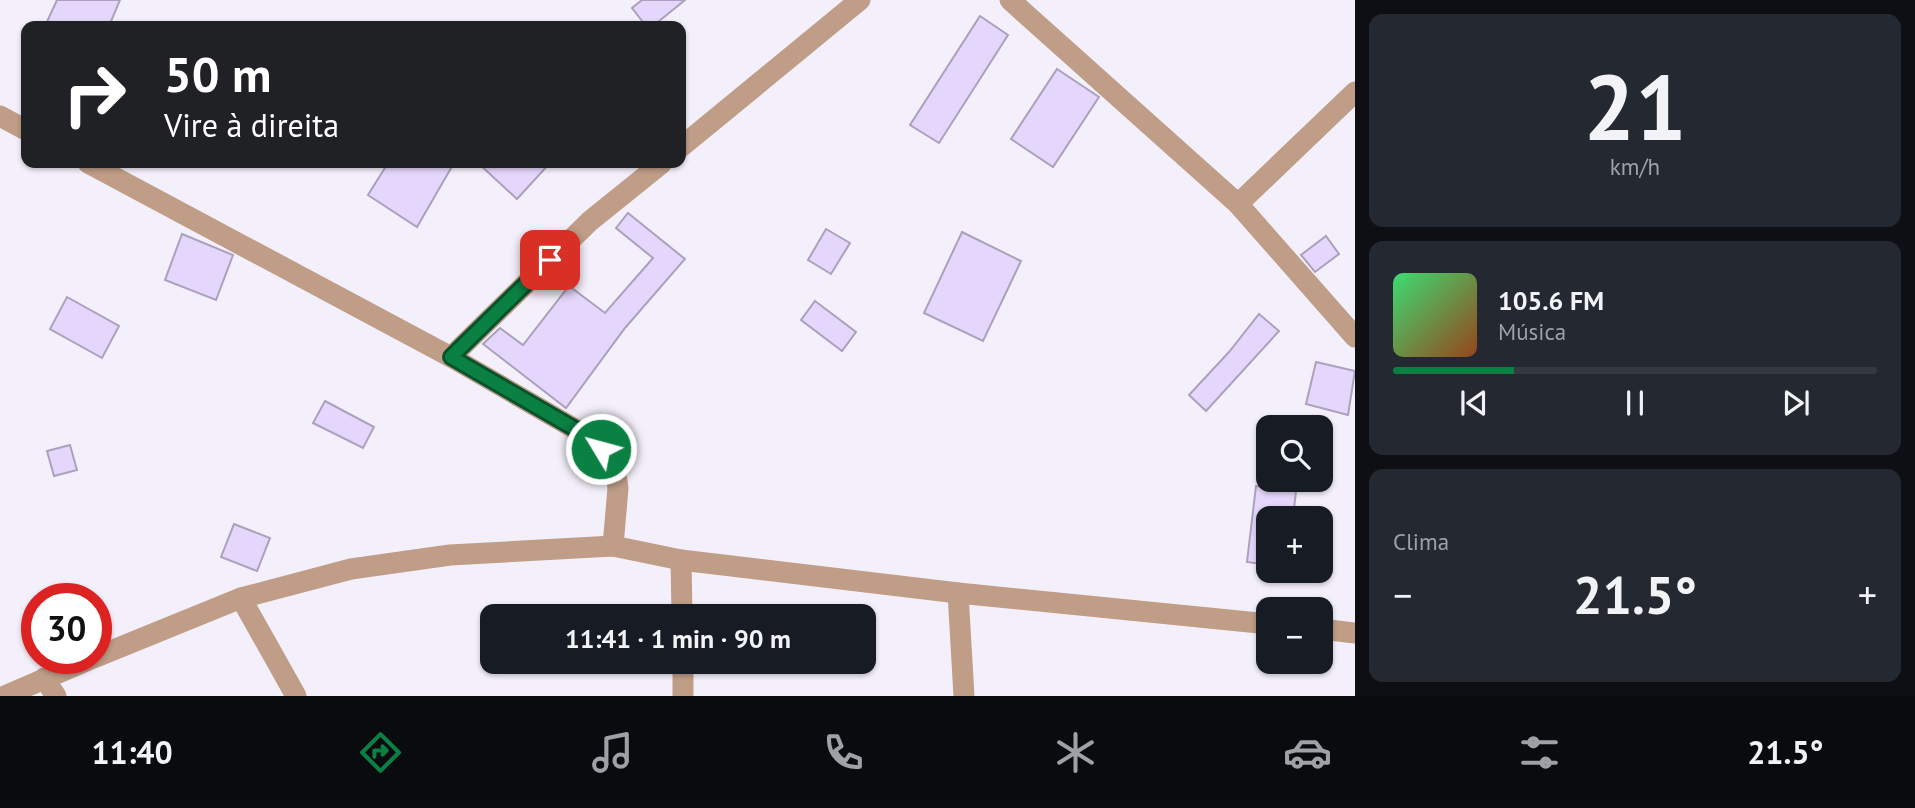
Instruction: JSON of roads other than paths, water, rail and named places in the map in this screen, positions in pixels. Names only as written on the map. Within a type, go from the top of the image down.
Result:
[{"type":"street","points":[[686,143],[860,0]]},
{"type":"street","points":[[1010,0],[1238,204],[1355,337]]},
{"type":"street","points":[[1238,204],[1355,92]]},
{"type":"street","points":[[0,116],[21,127]]},
{"type":"street","points":[[97,168],[451,357],[589,437],[614,461],[618,488],[613,546]]},
{"type":"street","points":[[451,357],[590,221],[656,168]]},
{"type":"street","points":[[112,650],[241,598],[351,569],[450,555],[613,546],[681,560],[958,593],[1256,623]]},
{"type":"street","points":[[681,560],[682,604]]},
{"type":"street","points":[[958,593],[964,696]]},
{"type":"street","points":[[241,598],[296,696]]},
{"type":"street","points":[[1333,630],[1355,633]]},
{"type":"street","points":[[5,696],[50,687],[70,674]]},
{"type":"street","points":[[682,674],[683,696]]}]
